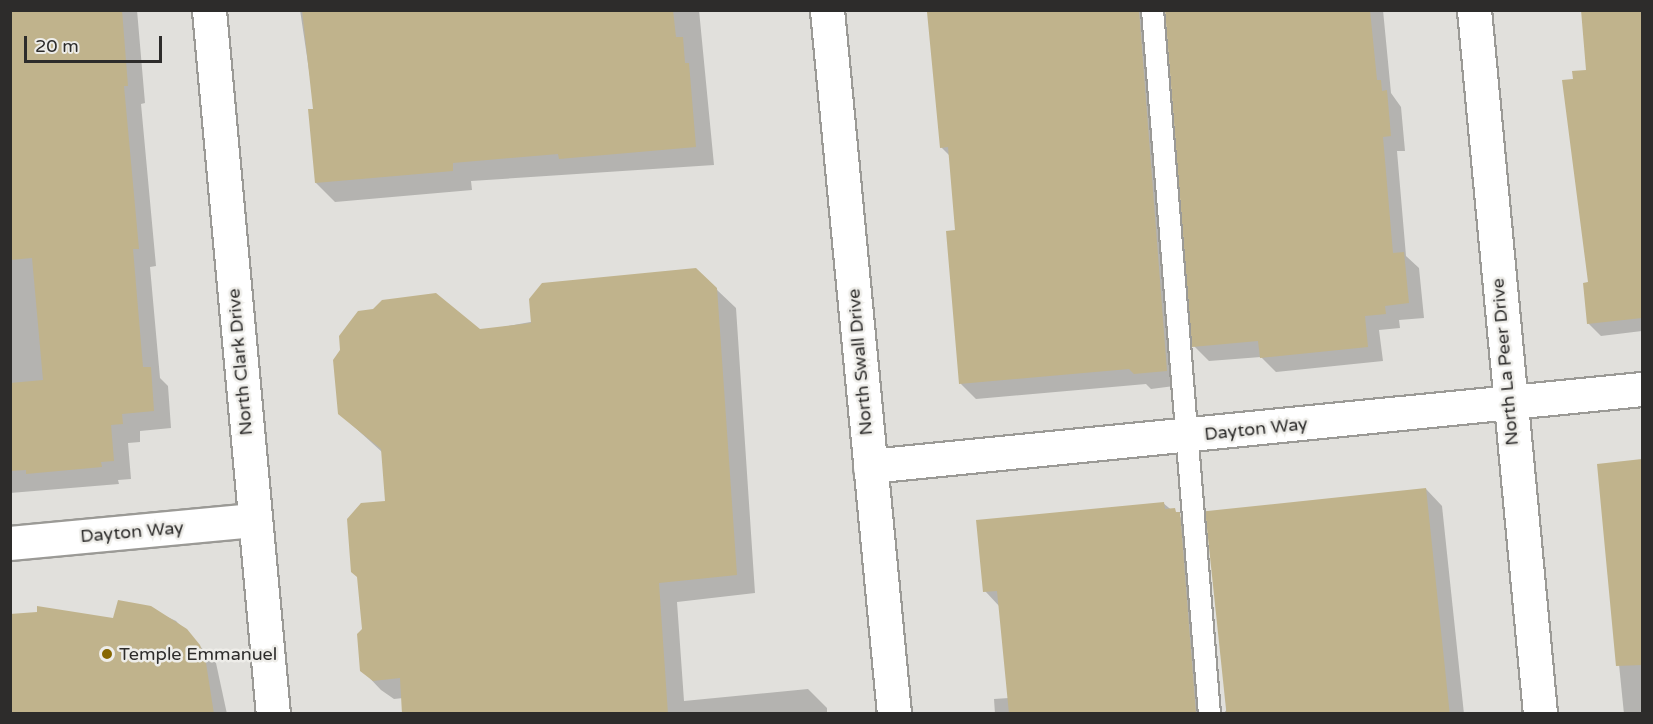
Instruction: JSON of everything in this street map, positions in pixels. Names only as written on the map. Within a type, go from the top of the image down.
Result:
[{"type":"street","name":"North Clark Drive","points":[[209,10],[253,520],[273,714]]},
{"type":"street","name":"North Swall Drive","points":[[827,10],[894,714]]},
{"type":"street","name":"North La Peer Drive","points":[[1474,10],[1508,403],[1540,714]]},
{"type":"street","name":"Dayton Way","points":[[870,466],[1642,389]]},
{"type":"street","name":"Dayton Way","points":[[10,543],[253,520]]},
{"type":"lane","points":[[1152,10],[1209,714]]},
{"type":"building","points":[[10,10],[122,10],[128,86],[124,86],[139,249],[133,249],[143,367],[151,367],[154,411],[122,414],[123,424],[111,425],[114,461],[101,462],[102,467],[26,474],[26,470],[10,471],[10,383],[43,380],[32,258],[10,260]]},
{"type":"building","points":[[302,10],[673,10],[676,37],[683,37],[685,63],[689,63],[696,147],[559,159],[558,154],[453,163],[453,171],[315,183],[308,109],[313,109]]},
{"type":"building","points":[[946,10],[1139,10],[1167,371],[1134,374],[1129,369],[959,384],[946,231],[955,230],[948,147],[940,148],[927,12]]},
{"type":"building","points":[[1165,10],[1370,10],[1377,80],[1381,80],[1382,91],[1387,90],[1391,136],[1383,137],[1393,253],[1404,252],[1409,303],[1385,306],[1386,314],[1365,316],[1368,347],[1260,358],[1258,341],[1192,347]]},
{"type":"building","points":[[1581,10],[1642,10],[1642,318],[1587,324],[1583,283],[1588,282],[1562,80],[1573,79],[1572,71],[1586,70]]},
{"type":"building","points":[[696,268],[717,288],[737,575],[659,583],[668,714],[402,714],[400,678],[373,681],[360,671],[357,634],[362,629],[357,577],[351,572],[347,519],[361,503],[385,501],[381,449],[338,414],[333,360],[340,350],[339,336],[358,311],[373,309],[382,300],[436,293],[480,329],[531,323],[529,299],[542,283]]},
{"type":"building","points":[[1642,459],[1642,665],[1616,666],[1597,464]]},
{"type":"building","points":[[1426,488],[1450,714],[1227,714],[1205,511]]},
{"type":"building","points":[[1164,502],[1165,509],[1175,508],[1176,512],[1180,512],[1196,714],[1009,714],[997,591],[983,592],[976,520]]},
{"type":"building","name":"Temple Emmanuel","points":[[118,600],[151,606],[187,629],[200,645],[206,663],[214,714],[10,714],[10,614],[37,612],[37,606],[113,618]]},
{"type":"place","name":"Temple Emmanuel","points":[[107,654]]}]
